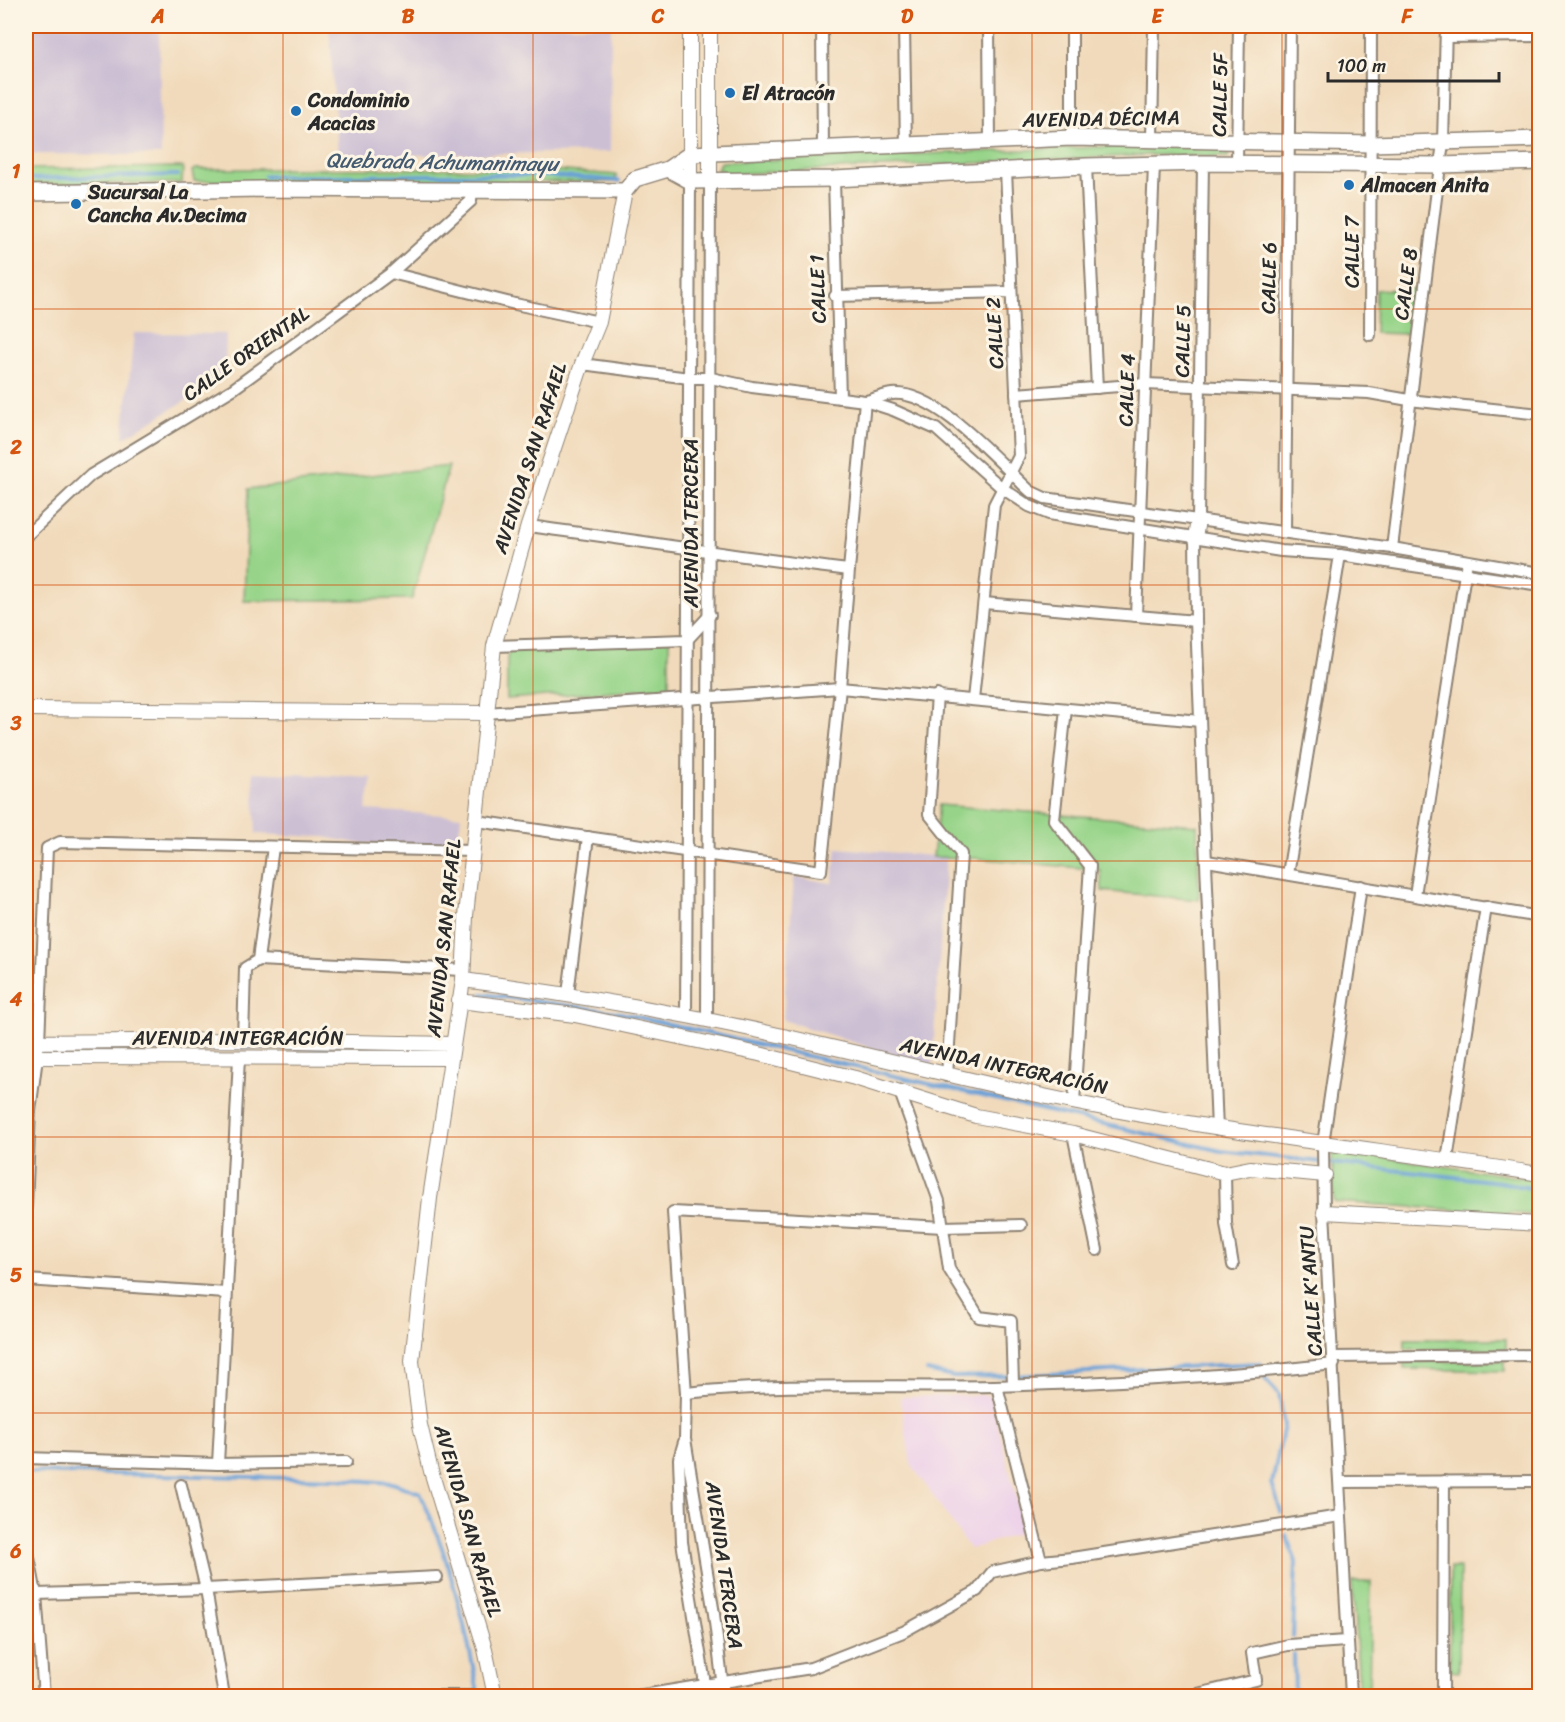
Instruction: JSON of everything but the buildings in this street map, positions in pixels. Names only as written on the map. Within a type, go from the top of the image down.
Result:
[{"type":"main road","name":"AVENIDA DÉCIMA","points":[[690,154],[906,147],[1072,138],[1371,144],[1539,139]]},
{"type":"main road","points":[[26,193],[472,189],[625,191],[635,179],[668,170],[690,154]]},
{"type":"main road","points":[[668,170],[690,181],[710,181],[834,179],[1086,166],[1203,163],[1440,165],[1539,162]]},
{"type":"street","name":"AVENIDA TERCERA","points":[[686,1016],[690,26]]},
{"type":"street","name":"AVENIDA TERCERA","points":[[706,1020],[710,697],[710,26]]},
{"type":"street","points":[[822,26],[823,150]]},
{"type":"street","points":[[904,26],[906,147]]},
{"type":"street","points":[[989,26],[990,142]]},
{"type":"street","points":[[1072,26],[1072,138]]},
{"type":"street","points":[[1152,139],[1154,26]]},
{"type":"street","name":"CALLE 5F","points":[[1238,164],[1239,26]]},
{"type":"street","name":"CALLE 6","points":[[1285,532],[1290,26]]},
{"type":"street","name":"CALLE 7","points":[[1370,335],[1371,26]]},
{"type":"street","points":[[1446,31],[1539,36]]},
{"type":"street","name":"CALLE 8","points":[[1392,548],[1443,142],[1446,31]]},
{"type":"street","name":"CALLE 5","points":[[1198,520],[1203,163]]},
{"type":"street","name":"CALLE 4","points":[[1136,616],[1154,165]]},
{"type":"street","points":[[1086,166],[1097,388]]},
{"type":"street","name":"CALLE 2","points":[[973,699],[994,505],[1012,474],[1019,456],[1006,171]]},
{"type":"street","name":"CALLE 1","points":[[834,179],[840,398]]},
{"type":"street","name":"CALLE ORIENTAL","points":[[26,536],[91,475],[233,389],[391,273],[471,201],[472,189]]},
{"type":"street","name":"AVENIDA SAN RAFAEL","points":[[495,1696],[479,1628],[431,1471],[420,1425],[412,1361],[430,1198],[463,975],[494,646],[528,526],[582,364],[599,322],[625,191]]},
{"type":"street","points":[[391,273],[599,322]]},
{"type":"street","points":[[836,296],[1011,292]]},
{"type":"street","points":[[582,364],[689,378],[711,378],[752,387],[865,401],[936,429],[1002,488],[1029,506],[1049,514],[1281,551],[1340,555],[1539,585]]},
{"type":"street","points":[[1016,394],[1145,384],[1369,393],[1409,400],[1539,414]]},
{"type":"street","points":[[865,401],[893,394],[914,398],[933,406],[953,420],[1030,491],[1045,498],[1467,559],[1539,573]]},
{"type":"street","points":[[477,821],[821,872],[840,688],[865,401]]},
{"type":"street","points":[[1198,520],[1195,538],[1196,621],[1208,861],[1217,1129]]},
{"type":"street","points":[[528,526],[710,553],[849,570]]},
{"type":"street","points":[[1288,874],[1340,555]]},
{"type":"street","points":[[1415,895],[1467,559]]},
{"type":"street","points":[[984,603],[1196,621]]},
{"type":"street","points":[[494,646],[687,640],[710,615]]},
{"type":"street","points":[[26,709],[486,713],[840,688],[1200,720]]},
{"type":"street","points":[[938,695],[929,814],[961,854],[947,1076]]},
{"type":"street","points":[[1066,709],[1054,820],[1090,866],[1074,1102]]},
{"type":"street","points":[[568,994],[588,837]]},
{"type":"street","points":[[26,1207],[31,1057],[47,848],[60,842],[473,851]]},
{"type":"street","points":[[258,960],[273,847]]},
{"type":"street","points":[[1208,861],[1539,917]]},
{"type":"street","name":"CALLE K'ANTU","points":[[1351,1696],[1346,1641],[1334,1360],[1324,1212],[1324,1161],[1361,886]]},
{"type":"street","points":[[1447,1160],[1486,907]]},
{"type":"street","points":[[243,1040],[245,968],[258,960],[463,975]]},
{"type":"street","name":"AVENIDA INTEGRACIÓN","points":[[463,975],[706,1020],[830,1046],[947,1076],[1217,1129],[1324,1161]]},
{"type":"street","name":"AVENIDA INTEGRACIÓN","points":[[459,1001],[575,1015],[759,1054],[900,1092],[976,1116],[1072,1134],[1225,1173],[1250,1168],[1324,1161],[1447,1160],[1539,1174]]},
{"type":"street","name":"AVENIDA INTEGRACIÓN","points":[[32,1042],[243,1040],[452,1044]]},
{"type":"street","name":"AVENIDA INTEGRACIÓN","points":[[31,1057],[450,1058]]},
{"type":"street","points":[[218,1464],[238,1058]]},
{"type":"street","points":[[900,1092],[939,1201],[949,1269],[979,1317],[1011,1321],[1013,1384]]},
{"type":"street","points":[[1072,1134],[1097,1250]]},
{"type":"street","points":[[1225,1173],[1226,1224],[1233,1264]]},
{"type":"street","name":"AVENIDA TERCERA","points":[[724,1696],[714,1614],[685,1439],[686,1393],[673,1212],[943,1227]]},
{"type":"street","points":[[1324,1212],[1539,1224]]},
{"type":"street","points":[[943,1227],[1021,1225]]},
{"type":"street","points":[[26,1280],[226,1293]]},
{"type":"street","points":[[686,1393],[735,1388],[997,1386],[1243,1375],[1334,1360],[1539,1355]]},
{"type":"street","points":[[997,1386],[1041,1561]]},
{"type":"street","name":"AVENIDA TERCERA","points":[[685,1439],[679,1459],[682,1542],[707,1696]]},
{"type":"street","points":[[26,1458],[218,1464],[346,1462]]},
{"type":"street","points":[[1443,1696],[1444,1481]]},
{"type":"street","points":[[1340,1482],[1539,1481]]},
{"type":"street","points":[[181,1485],[206,1589],[224,1696]]},
{"type":"street","points":[[637,1696],[704,1685],[721,1685],[811,1668],[903,1632],[977,1591],[992,1572],[1041,1561],[1340,1516]]},
{"type":"street","points":[[26,1542],[36,1594],[44,1696]]},
{"type":"street","points":[[36,1594],[206,1589],[437,1577]]},
{"type":"street","points":[[1189,1696],[1256,1680],[1252,1653],[1288,1646],[1346,1641]]},
{"type":"street","points":[[438,1696],[495,1696]]},
{"type":"shaded area","points":[[26,26],[159,26],[161,155],[26,154]]},
{"type":"shaded area","points":[[329,26],[611,26],[610,152],[338,156]]},
{"type":"shaded area","points":[[134,333],[226,334],[225,377],[123,438]]},
{"type":"shaded area","points":[[253,772],[372,778],[366,810],[461,816],[459,833],[453,848],[357,843],[324,837],[256,834]]},
{"type":"shaded area","points":[[837,848],[946,857],[932,1067],[783,1020],[794,877],[832,883]]},
{"type":"shaded area","points":[[987,1395],[991,1399],[1025,1531],[970,1549],[911,1464],[900,1397]]},
{"type":"green space","points":[[1152,145],[1228,146],[1228,157],[1152,155],[730,174],[717,169],[721,162]]},
{"type":"green space","points":[[183,167],[182,183],[26,184],[26,169]]},
{"type":"green space","points":[[196,169],[539,169],[617,175],[614,182],[194,181],[192,171]]},
{"type":"green space","points":[[1415,289],[1408,334],[1375,333],[1376,290]]},
{"type":"green space","points":[[449,466],[412,599],[244,601],[248,489]]},
{"type":"green space","points":[[669,639],[669,687],[507,699],[507,658],[512,643]]},
{"type":"green space","points":[[939,805],[1197,825],[1199,900],[1102,891],[1101,870],[974,858],[933,857]]},
{"type":"green space","points":[[1332,1150],[1539,1180],[1539,1215],[1334,1202]]},
{"type":"green space","points":[[1405,1339],[1506,1339],[1506,1349],[1405,1349]]},
{"type":"green space","points":[[1505,1361],[1505,1371],[1404,1369],[1404,1362]]},
{"type":"green space","points":[[1450,1568],[1460,1568],[1459,1672],[1450,1671]]},
{"type":"green space","points":[[1352,1582],[1371,1582],[1369,1696],[1360,1696]]},
{"type":"waterway","name":"Quebrada Achumanimayu","points":[[26,179],[178,175]]},
{"type":"waterway","name":"Quebrada Achumanimayu","points":[[265,176],[531,175],[619,181]]},
{"type":"waterway","points":[[482,994],[616,1012],[1221,1151],[1500,1182],[1540,1190]]},
{"type":"waterway","points":[[26,1050],[231,1047],[434,1050]]},
{"type":"waterway","points":[[927,1371],[953,1377],[1013,1376],[1260,1363],[1266,1380],[1279,1394],[1284,1425],[1272,1484],[1281,1512]]},
{"type":"waterway","points":[[26,1472],[338,1479],[392,1483],[420,1493],[448,1566],[468,1642],[478,1693]]},
{"type":"waterway","points":[[1286,1535],[1296,1562],[1293,1637]]},
{"type":"waterway","points":[[1294,1654],[1295,1696]]},
{"type":"place","name":"El Atracón","points":[[730,93]]},
{"type":"place","name":"Condominio Acacias","points":[[296,111]]},
{"type":"place","name":"Almacen Anita","points":[[1349,185]]},
{"type":"place","name":"Sucursal La Cancha Av.Decima","points":[[76,204]]}]
